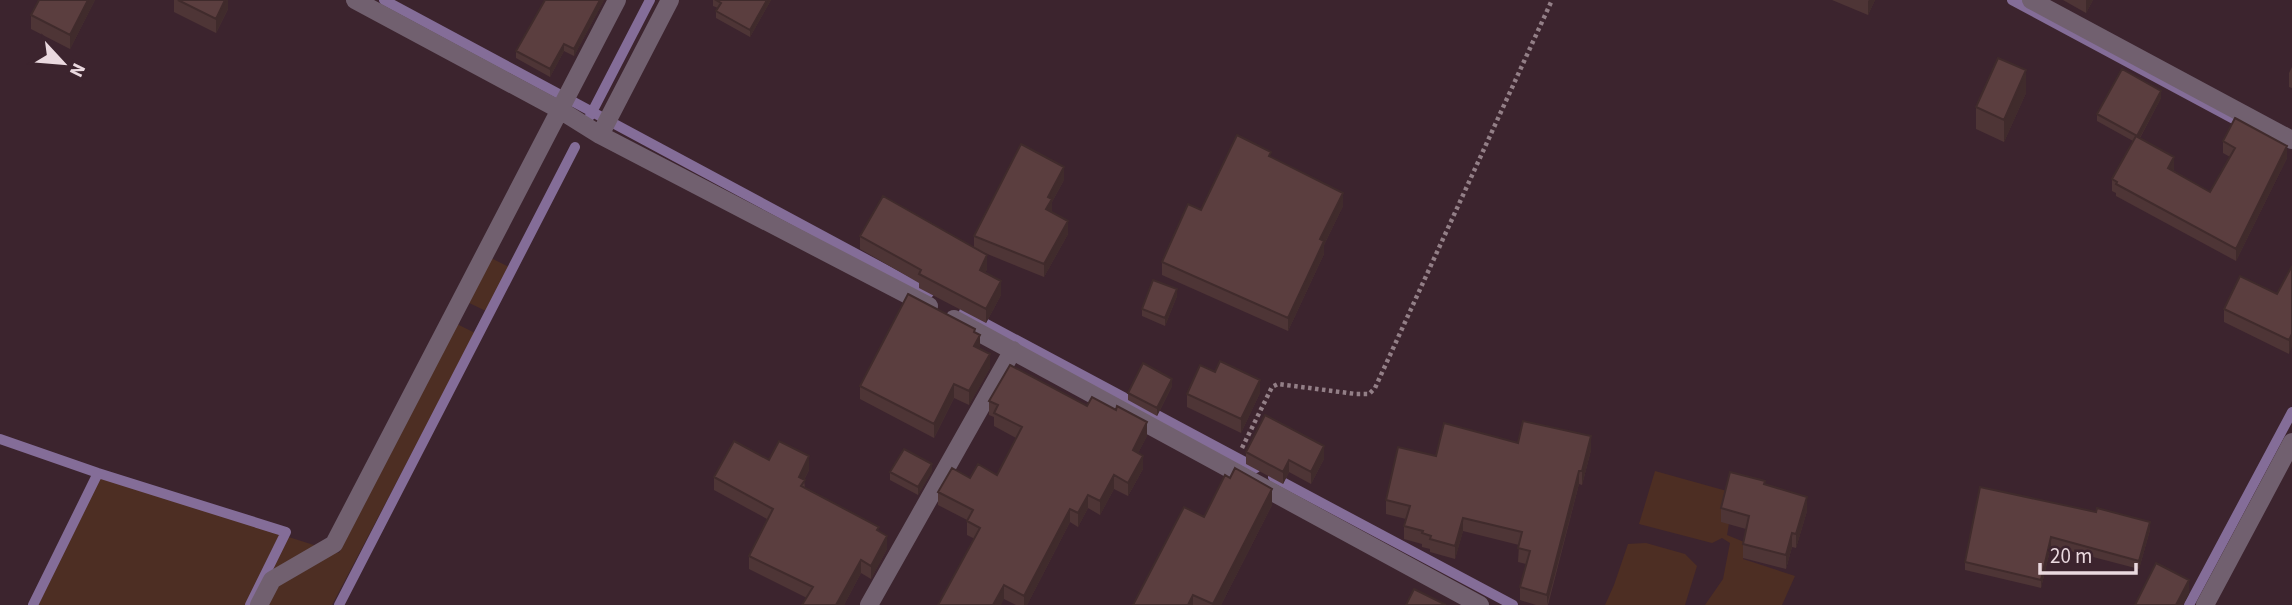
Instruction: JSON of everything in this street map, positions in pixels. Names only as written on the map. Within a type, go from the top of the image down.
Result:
[{"type":"street","points":[[355,0],[606,124],[1480,605]]},
{"type":"street","points":[[260,605],[272,580],[334,544],[617,0]]},
{"type":"street","points":[[606,124],[670,0]]},
{"type":"street","points":[[2031,0],[2292,140]]},
{"type":"street","points":[[869,605],[1013,350]]},
{"type":"street","points":[[2205,605],[2292,442]]},
{"type":"path","points":[[1240,452],[1272,387],[1278,384],[1356,394],[1369,394],[1375,388],[1552,0]]},
{"type":"shaded area","points":[[489,257],[509,267],[486,311],[465,301]]},
{"type":"shaded area","points":[[453,322],[475,333],[332,605],[29,605],[93,475],[339,553]]},
{"type":"shaded area","points":[[1655,471],[1734,493],[1727,535],[1749,544],[1743,559],[1795,576],[1782,605],[1705,605],[1723,579],[1730,543],[1722,538],[1712,543],[1639,524]]},
{"type":"shaded area","points":[[1646,543],[1685,554],[1697,566],[1685,605],[1605,605],[1628,544]]},
{"type":"building","points":[[39,0],[88,0],[70,35],[31,15]]},
{"type":"building","points":[[178,0],[225,0],[216,19]]},
{"type":"building","points":[[545,0],[600,0],[574,49],[564,44],[550,69],[516,51]]},
{"type":"building","points":[[716,0],[767,0],[750,30],[716,11],[721,3]]},
{"type":"building","points":[[1998,58],[2026,70],[2004,120],[1976,107]]},
{"type":"building","points":[[2122,69],[2161,91],[2137,136],[2097,114]]},
{"type":"building","points":[[2235,118],[2287,146],[2236,249],[2116,184],[2112,179],[2136,136],[2174,157],[2168,168],[2210,192],[2235,148],[2223,141]]},
{"type":"building","points":[[1237,135],[1271,152],[1269,156],[1343,193],[1320,239],[1324,241],[1288,318],[1162,262],[1188,204],[1201,210]]},
{"type":"building","points":[[1021,144],[1064,167],[1048,197],[1052,199],[1046,209],[1068,221],[1044,264],[974,236]]},
{"type":"building","points":[[883,196],[987,255],[980,270],[1001,281],[986,309],[919,274],[921,270],[860,236]]},
{"type":"building","points":[[2292,266],[2292,334],[2289,340],[2224,309],[2240,276],[2277,294]]},
{"type":"building","points":[[1153,280],[1177,289],[1165,318],[1142,309]]},
{"type":"building","points":[[908,294],[975,329],[974,332],[980,335],[974,346],[990,354],[969,391],[954,384],[934,424],[860,386]]},
{"type":"building","points":[[1220,361],[1260,380],[1241,419],[1187,394],[1200,365],[1215,372]]},
{"type":"building","points":[[1143,363],[1172,379],[1157,408],[1128,393]]},
{"type":"building","points":[[1010,365],[1087,406],[1092,397],[1116,410],[1117,406],[1147,422],[1133,450],[1143,456],[1128,483],[1114,475],[1100,501],[1088,495],[1078,513],[1070,509],[1024,596],[1004,585],[993,605],[938,605],[980,528],[967,521],[973,510],[938,492],[952,468],[970,478],[978,464],[997,475],[1022,427],[994,413],[998,405],[989,401]]},
{"type":"building","points":[[1265,415],[1324,446],[1311,472],[1289,460],[1283,472],[1246,452]]},
{"type":"building","points":[[1523,421],[1591,436],[1582,471],[1579,471],[1547,595],[1520,587],[1530,551],[1518,548],[1522,532],[1463,518],[1455,546],[1430,539],[1431,536],[1422,533],[1423,531],[1404,526],[1410,506],[1386,500],[1398,447],[1436,456],[1444,423],[1518,443]]},
{"type":"building","points":[[734,441],[769,460],[779,441],[809,456],[799,477],[805,480],[801,486],[879,527],[877,530],[887,536],[871,566],[861,560],[836,605],[802,605],[813,587],[749,556],[773,509],[714,477]]},
{"type":"building","points":[[904,449],[932,464],[918,487],[890,472]]},
{"type":"building","points":[[1235,468],[1272,489],[1213,604],[1193,595],[1188,605],[1133,605],[1184,507],[1204,517],[1225,475],[1230,478]]},
{"type":"building","points":[[1730,472],[1765,481],[1764,484],[1807,497],[1796,534],[1792,533],[1786,555],[1743,544],[1749,516],[1721,508]]},
{"type":"building","points":[[1980,487],[2096,512],[2097,508],[2150,522],[2139,561],[2051,537],[2041,580],[1965,562]]},
{"type":"building","points":[[2156,563],[2189,580],[2176,605],[2135,605]]},
{"type":"building","points":[[1414,589],[1446,605],[1406,605]]},
{"type":"waterway","points":[[384,0],[929,293]]},
{"type":"waterway","points":[[590,116],[650,0]]},
{"type":"waterway","points":[[2012,0],[2245,125]]},
{"type":"waterway","points":[[339,605],[575,147]]},
{"type":"waterway","points":[[964,312],[1256,468]]},
{"type":"waterway","points":[[2189,605],[2292,412]]},
{"type":"waterway","points":[[0,439],[286,532],[250,605]]},
{"type":"waterway","points":[[33,605],[98,473]]},
{"type":"waterway","points":[[1273,477],[1513,605]]}]
